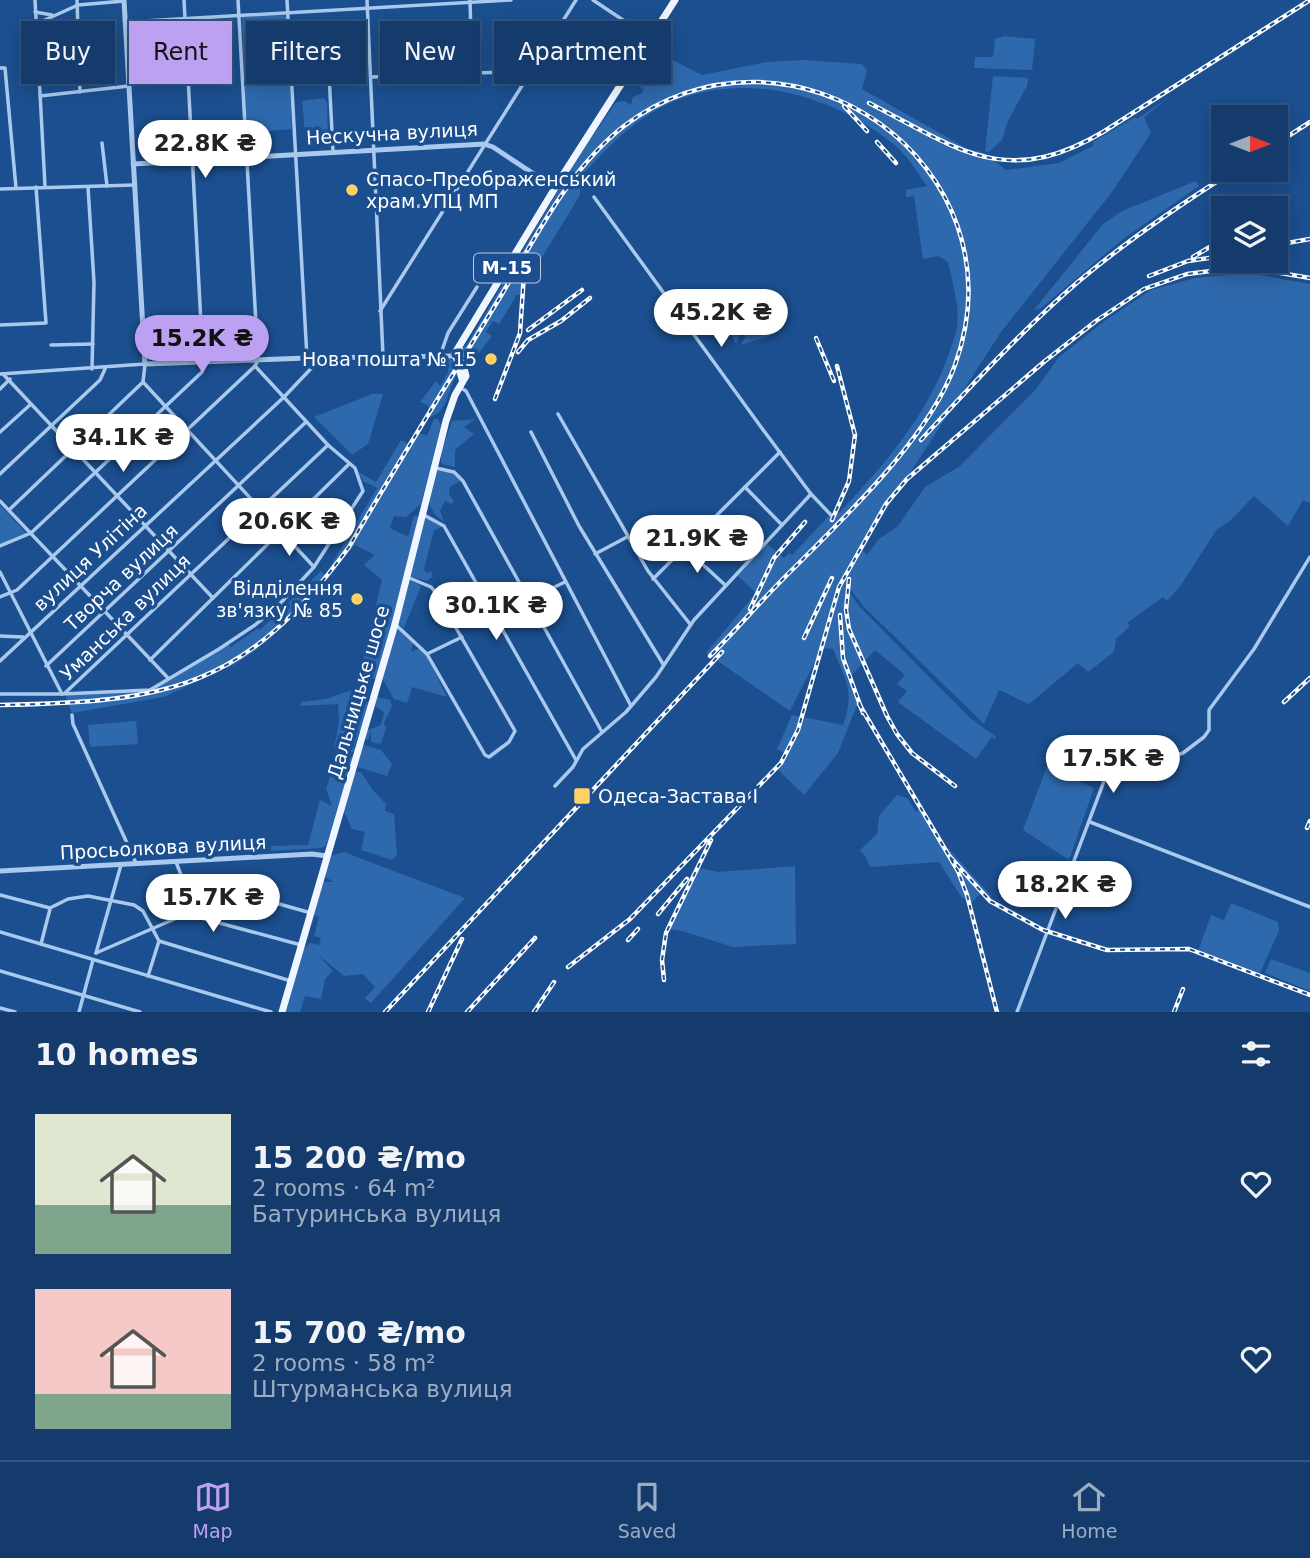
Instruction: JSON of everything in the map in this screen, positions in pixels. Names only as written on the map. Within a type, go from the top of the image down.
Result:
[{"type":"main road","name":"М-15","points":[[661,21],[675,0]]},
{"type":"main road","name":"М-15","points":[[458,354],[555,188],[621,84]]},
{"type":"main road","points":[[458,354],[461,383]]},
{"type":"main road","name":"Дальницьке шосе","points":[[282,1012],[395,624],[446,421],[461,383]]},
{"type":"street","points":[[35,0],[36,21]]},
{"type":"street","points":[[0,546],[31,533],[202,372],[204,362],[184,0]]},
{"type":"street","points":[[0,694],[150,690],[256,625],[314,567],[363,491],[355,468],[306,422],[257,363],[238,0]]},
{"type":"street","points":[[287,0],[307,358]]},
{"type":"street","points":[[367,0],[383,358]]},
{"type":"street","points":[[125,22],[511,0]]},
{"type":"street","points":[[593,0],[624,21]]},
{"type":"street","points":[[9,510],[143,382],[145,364],[124,1],[77,3],[41,21]]},
{"type":"street","points":[[470,1],[471,21]]},
{"type":"street","points":[[562,21],[574,1]]},
{"type":"street","points":[[77,3],[80,92]]},
{"type":"street","points":[[36,12],[52,15]]},
{"type":"street","points":[[0,68],[5,68],[16,188]]},
{"type":"street","points":[[372,77],[380,77]]},
{"type":"street","points":[[39,84],[45,186]]},
{"type":"street","points":[[330,84],[333,151]]},
{"type":"street","points":[[380,311],[523,84]]},
{"type":"street","points":[[40,96],[129,86]]},
{"type":"street","points":[[102,143],[107,186]]},
{"type":"street","name":"Нескучна вулиця","points":[[133,164],[484,144],[494,147],[555,188]]},
{"type":"street","points":[[0,189],[134,185]]},
{"type":"street","points":[[0,325],[46,323],[36,187]]},
{"type":"street","points":[[88,187],[94,282],[92,369]]},
{"type":"street","points":[[594,197],[811,494],[831,515]]},
{"type":"street","points":[[376,208],[446,205]]},
{"type":"street","points":[[440,357],[446,337],[477,288]]},
{"type":"street","points":[[51,345],[93,344]]},
{"type":"street","points":[[1,374],[105,369],[145,364],[257,363],[307,358],[440,357],[458,354]]},
{"type":"street","name":"вулиця Улітіна","points":[[0,661],[215,458],[284,397],[321,358]]},
{"type":"street","points":[[0,597],[10,594],[52,558],[257,363]]},
{"type":"street","points":[[0,474],[100,380],[105,369]]},
{"type":"street","points":[[1,374],[10,379],[213,598]]},
{"type":"street","points":[[0,388],[10,379]]},
{"type":"street","points":[[143,382],[314,567]]},
{"type":"street","points":[[461,383],[631,706]]},
{"type":"street","points":[[0,432],[31,404]]},
{"type":"street","points":[[558,414],[653,579],[690,624]]},
{"type":"street","name":"Творча вулиця","points":[[46,666],[306,422]]},
{"type":"street","points":[[531,432],[595,554],[664,665]]},
{"type":"street","name":"Уманська вулиця","points":[[63,694],[328,445]]},
{"type":"street","points":[[653,579],[781,451]]},
{"type":"street","points":[[150,660],[349,464]]},
{"type":"street","points":[[434,468],[454,472],[463,481],[602,732]]},
{"type":"street","points":[[745,487],[782,525]]},
{"type":"street","points":[[555,786],[583,748],[631,706],[664,665],[690,624],[811,494]]},
{"type":"street","points":[[0,501],[168,678]]},
{"type":"street","points":[[422,514],[444,526],[576,760]]},
{"type":"street","points":[[716,517],[754,557]]},
{"type":"street","points":[[595,554],[628,536]]},
{"type":"street","points":[[685,548],[725,585]]},
{"type":"street","points":[[1017,1012],[1112,760],[1170,757],[1183,753],[1204,737],[1209,730],[1209,710],[1254,649],[1310,557]]},
{"type":"street","points":[[0,572],[27,635],[63,694]]},
{"type":"street","points":[[395,624],[427,654],[485,755],[492,755],[514,736],[515,731],[431,587],[406,577]]},
{"type":"street","points":[[497,620],[528,600],[565,582]]},
{"type":"street","points":[[0,636],[27,635]]},
{"type":"street","points":[[427,654],[462,638]]},
{"type":"street","points":[[72,715],[73,724],[136,864]]},
{"type":"street","points":[[1090,822],[1310,907]]},
{"type":"street","name":"Просьолкова вулиця","points":[[0,872],[312,854],[327,856]]},
{"type":"street","points":[[176,862],[195,911],[201,918],[301,946]]},
{"type":"street","points":[[79,1012],[121,864]]},
{"type":"street","points":[[96,953],[237,892],[311,913]]},
{"type":"street","points":[[0,895],[50,908],[78,896],[111,898],[134,905],[144,911],[159,941],[148,976]]},
{"type":"street","points":[[41,944],[50,908]]},
{"type":"street","points":[[0,932],[271,1012]]},
{"type":"street","points":[[159,941],[291,981]]},
{"type":"street","points":[[0,971],[140,1012]]},
{"type":"street","points":[[0,1008],[15,1012]]},
{"type":"shaded area","points":[[286,15],[286,21],[246,21],[246,84],[290,84],[292,129],[246,133],[242,17]]},
{"type":"shaded area","points":[[1004,36],[1035,39],[1032,70],[974,68],[975,57],[993,57],[995,39]]},
{"type":"shaded area","points":[[671,59],[702,75],[766,62],[803,60],[862,64],[867,71],[862,89],[966,148],[984,153],[1006,170],[1059,163],[1093,146],[1093,142],[1135,117],[1137,119],[1172,95],[1144,117],[1151,133],[1112,192],[1001,332],[861,549],[867,555],[879,539],[898,526],[925,487],[960,466],[1036,389],[1059,357],[1103,322],[1151,290],[1195,278],[1248,273],[1310,284],[1310,503],[1303,500],[1288,526],[1254,496],[1229,522],[1217,529],[1181,585],[1167,601],[1163,597],[1127,623],[1130,626],[1116,639],[1114,652],[1088,672],[1078,663],[1029,704],[999,690],[984,724],[863,606],[851,590],[850,593],[860,607],[969,717],[996,737],[992,737],[976,759],[898,702],[907,691],[897,684],[905,675],[875,650],[851,676],[859,700],[838,753],[804,795],[775,767],[784,753],[777,749],[792,715],[843,725],[849,694],[833,649],[822,648],[790,711],[706,653],[756,593],[738,576],[766,543],[784,558],[789,553],[792,555],[828,517],[839,513],[917,418],[940,376],[957,327],[955,294],[948,262],[938,256],[923,259],[914,196],[906,197],[906,190],[927,186],[898,148],[874,130],[847,114],[790,93],[729,88],[699,93],[670,103],[632,126],[581,177],[580,195],[499,324],[493,321],[486,332],[492,336],[469,365],[462,357],[463,347],[576,161],[616,102],[625,101],[631,105],[633,97],[642,93],[644,89],[637,85],[671,84]]},
{"type":"shaded area","points":[[993,76],[1028,78],[1027,86],[1008,121],[1002,140],[989,152],[985,151]]},
{"type":"shaded area","points":[[324,98],[327,102],[328,139],[306,142],[302,101]]},
{"type":"shaded area","points":[[1196,181],[1199,186],[1123,239],[1040,309],[1034,310],[1103,224],[1122,211]]},
{"type":"shaded area","points":[[739,300],[740,333],[736,344],[725,323],[731,318],[720,301]]},
{"type":"shaded area","points":[[766,300],[770,336],[741,345],[746,335],[745,304]]},
{"type":"shaded area","points":[[448,358],[454,362],[458,373],[444,405],[436,415],[429,417],[428,405],[420,402],[436,381],[440,386],[448,373]]},
{"type":"shaded area","points":[[372,394],[383,394],[368,444],[352,455],[314,417]]},
{"type":"shaded area","points":[[434,419],[438,419],[441,425],[421,504],[406,517],[394,516],[390,528],[408,537],[414,516],[419,516],[377,679],[366,679],[361,669],[382,580],[364,565],[375,555],[355,545],[293,615],[256,650],[235,664],[164,697],[72,713],[67,695],[151,690],[228,644],[231,647],[258,628],[260,630],[321,571],[325,575],[377,488],[363,481],[358,472],[376,482],[401,440],[411,445],[419,433],[427,436]]},
{"type":"shaded area","points":[[476,419],[464,427],[474,434],[455,450],[455,467],[442,464],[440,455],[452,421]]},
{"type":"shaded area","points":[[437,470],[453,472],[463,484],[460,481],[450,487],[449,495],[454,501],[451,504],[445,501],[440,511],[444,522],[430,505]]},
{"type":"shaded area","points":[[0,505],[28,535],[0,545]]},
{"type":"shaded area","points":[[423,516],[442,527],[434,530],[424,569],[427,573],[431,571],[433,576],[427,581],[409,576]]},
{"type":"shaded area","points":[[407,579],[421,586],[404,628],[397,623]]},
{"type":"shaded area","points":[[396,627],[413,642],[411,652],[423,647],[447,697],[412,687],[407,703],[394,699],[382,678]]},
{"type":"shaded area","points":[[354,689],[351,703],[364,707],[367,701],[372,700],[362,732],[359,732],[353,749],[356,750],[351,753],[334,749],[339,722],[338,704],[300,706],[302,702],[326,699]]},
{"type":"shaded area","points":[[377,697],[390,700],[392,706],[384,723],[386,728],[381,744],[371,742],[371,731],[368,740],[365,738],[366,731],[381,725],[384,712],[375,706]]},
{"type":"shaded area","points":[[136,721],[138,744],[90,747],[88,725]]},
{"type":"shaded area","points":[[361,746],[381,750],[392,764],[387,776],[357,767]]},
{"type":"shaded area","points":[[337,753],[353,759],[326,846],[271,851],[271,846],[308,845],[320,800],[332,806],[326,789]]},
{"type":"shaded area","points":[[1047,766],[1094,788],[1069,860],[1023,830]]},
{"type":"shaded area","points":[[355,772],[361,772],[386,804],[385,811],[394,814],[397,855],[392,860],[361,850],[365,832],[352,829],[343,810]]},
{"type":"shaded area","points":[[897,795],[907,798],[916,812],[919,810],[943,850],[948,848],[991,896],[989,898],[982,892],[972,902],[962,898],[939,862],[870,867],[860,850],[877,834],[879,816]]},
{"type":"shaded area","points":[[344,852],[465,898],[371,1003],[365,998],[375,987],[363,974],[344,976],[317,954],[333,971],[325,979],[321,999],[305,996],[300,1012],[284,1012],[303,949],[310,943],[319,945],[321,938],[314,936],[319,917],[313,915],[323,882],[334,882],[325,877],[330,856]]},
{"type":"shaded area","points":[[795,866],[796,944],[733,947],[682,931],[665,929],[695,867],[718,872]]},
{"type":"shaded area","points":[[1231,903],[1278,922],[1279,931],[1259,975],[1198,951],[1211,915],[1224,920]]},
{"type":"shaded area","points":[[1271,959],[1310,973],[1310,991],[1265,973]]},
{"type":"railway","points":[[869,103],[929,135],[982,156],[1009,160],[1037,158],[1068,149],[1103,132],[1310,0]]},
{"type":"railway","points":[[0,705],[111,699],[157,691],[198,678],[237,659],[274,631],[311,594],[349,547],[541,226],[570,182],[587,162],[624,126],[689,92],[757,82],[822,94],[880,123],[926,168],[957,226],[968,292],[955,365],[927,419],[886,473],[710,656]]},
{"type":"railway","points":[[844,106],[867,131]]},
{"type":"railway","points":[[1288,136],[1310,122]]},
{"type":"railway","points":[[877,142],[896,163]]},
{"type":"railway","points":[[921,440],[1017,338],[1079,281],[1116,251],[1217,182]]},
{"type":"railway","points":[[1288,243],[1310,239]]},
{"type":"railway","points":[[1193,257],[1211,246]]},
{"type":"railway","points":[[1149,276],[1188,261],[1211,258]]},
{"type":"railway","points":[[495,399],[520,333],[524,274],[528,261]]},
{"type":"railway","points":[[568,967],[630,919],[781,763],[798,730],[839,587],[886,504],[907,479],[1045,361],[1096,321],[1144,289],[1187,274],[1227,269],[1252,268],[1310,278]]},
{"type":"railway","points":[[528,330],[582,290]]},
{"type":"railway","points":[[518,352],[528,340],[561,321],[590,298]]},
{"type":"railway","points":[[816,338],[834,381]]},
{"type":"railway","points":[[832,520],[849,481],[855,435],[837,366]]},
{"type":"railway","points":[[750,609],[774,558],[805,522]]},
{"type":"railway","points":[[804,638],[832,578]]},
{"type":"railway","points":[[849,579],[846,610],[849,629],[887,716],[912,753],[955,786]]},
{"type":"railway","points":[[840,615],[843,658],[863,713]]},
{"type":"railway","points":[[385,1012],[722,652]]},
{"type":"railway","points":[[1284,702],[1310,678]]},
{"type":"railway","points":[[859,704],[958,871],[967,895],[997,1012]]},
{"type":"railway","points":[[1307,828],[1310,821]]},
{"type":"railway","points":[[664,980],[662,960],[666,933],[711,840]]},
{"type":"railway","points":[[950,857],[990,901],[1043,930],[1107,950],[1189,949],[1310,995]]},
{"type":"railway","points":[[658,914],[687,879]]},
{"type":"railway","points":[[628,940],[638,929]]},
{"type":"railway","points":[[467,1012],[535,938]]},
{"type":"railway","points":[[428,1012],[462,939]]},
{"type":"railway","points":[[534,1012],[554,982]]},
{"type":"railway","points":[[1174,1012],[1183,989]]},
{"type":"place","name":"Спасо-Преображенський храм УПЦ МП","points":[[352,190]]},
{"type":"place","name":"Нова пошта № 15","points":[[491,359]]},
{"type":"place","name":"Відділення зв'язку № 85","points":[[357,599]]},
{"type":"place","name":"Одеса-Застава I","points":[[582,796]]}]
